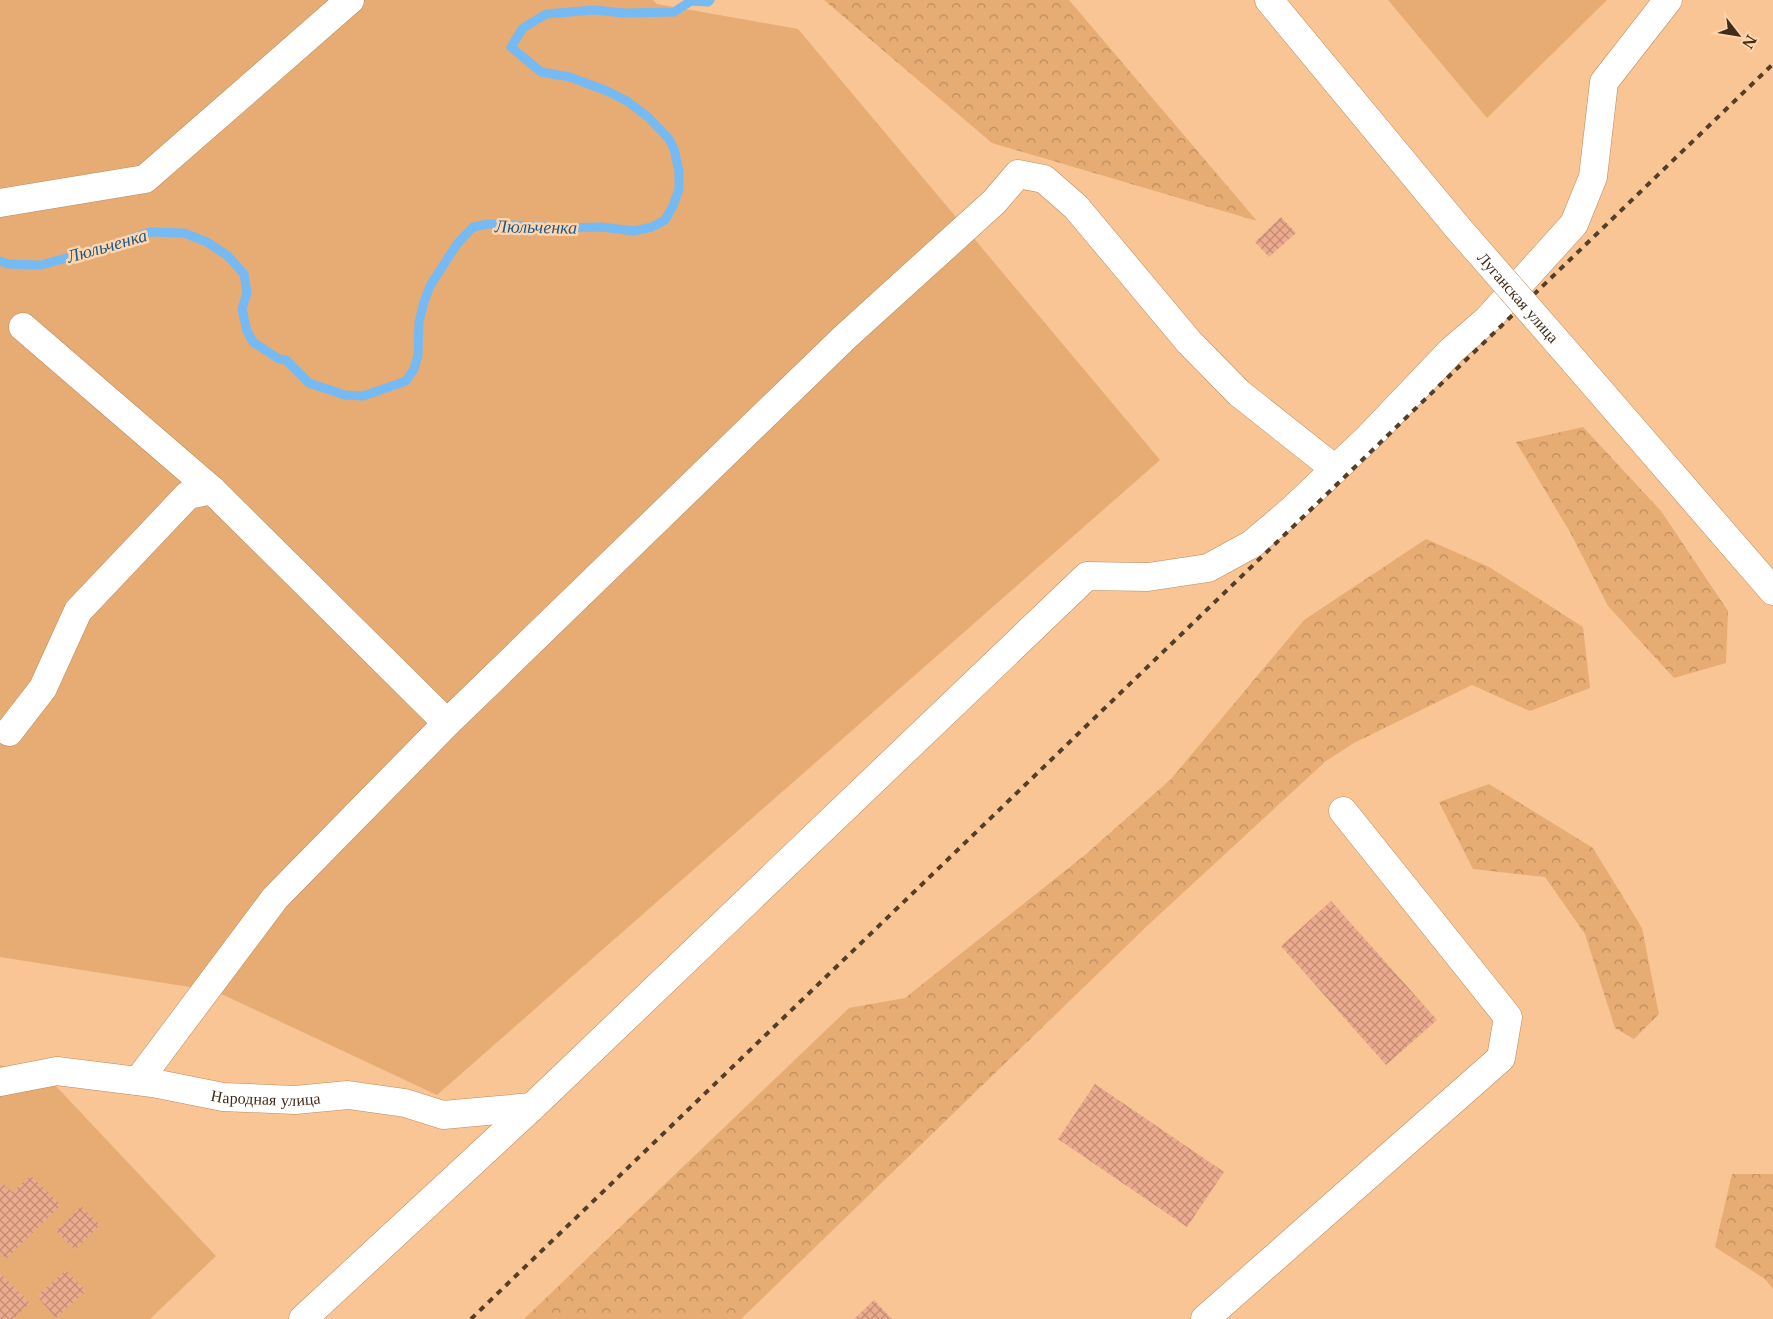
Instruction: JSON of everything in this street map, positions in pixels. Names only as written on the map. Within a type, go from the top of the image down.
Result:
[{"type":"main road","points":[[0,203],[145,179],[350,0]]},
{"type":"main road","name":"Луганская улица","points":[[1269,0],[1458,228],[1773,591]]},
{"type":"main road","points":[[303,1319],[532,1106],[1087,576],[1148,577],[1208,568],[1252,544],[1292,510],[1367,439],[1452,350],[1488,318],[1574,224],[1593,177],[1604,82],[1668,0]]},
{"type":"main road","points":[[138,1081],[274,898],[447,723],[844,338],[994,202],[1018,174],[1044,179],[1076,207],[1189,342],[1239,393],[1335,469]]},
{"type":"main road","points":[[23,327],[212,490],[447,723]]},
{"type":"main road","points":[[9,732],[43,688],[78,611],[188,495],[212,490]]},
{"type":"main road","points":[[1205,1319],[1502,1058],[1508,1017],[1343,811]]},
{"type":"main road","name":"Народная улица","points":[[0,1082],[57,1071],[138,1081],[223,1097],[295,1100],[348,1094],[405,1103],[443,1115],[532,1106]]},
{"type":"green space","points":[[0,0],[653,0],[657,4],[798,29],[1160,460],[437,1095],[215,991],[0,957]]},
{"type":"green space","points":[[824,0],[1069,0],[1257,221],[992,143]]},
{"type":"green space","points":[[1388,0],[1607,0],[1487,118]]},
{"type":"green space","points":[[1583,427],[1661,511],[1728,611],[1726,663],[1674,678],[1608,606],[1570,532],[1516,442]]},
{"type":"green space","points":[[1426,539],[1489,567],[1583,627],[1590,688],[1530,711],[1472,685],[1354,743],[1326,761],[1147,926],[741,1319],[524,1319],[849,1008],[905,998],[1085,855],[1171,779],[1304,620]]},
{"type":"green space","points":[[1489,784],[1593,848],[1642,928],[1659,1014],[1634,1039],[1615,1028],[1585,934],[1545,877],[1473,869],[1439,802]]},
{"type":"green space","points":[[0,1065],[53,1083],[216,1256],[150,1319],[0,1319]]},
{"type":"green space","points":[[1732,1174],[1773,1174],[1773,1289],[1765,1279],[1715,1247]]},
{"type":"building","points":[[1281,217],[1296,233],[1269,257],[1255,242]]},
{"type":"building","points":[[1331,901],[1437,1020],[1386,1065],[1281,946]]},
{"type":"building","points":[[1095,1084],[1224,1172],[1187,1227],[1058,1139]]},
{"type":"building","points":[[31,1176],[61,1205],[6,1259],[0,1253],[0,1181],[12,1192]]},
{"type":"building","points":[[81,1206],[100,1225],[75,1250],[56,1231]]},
{"type":"building","points":[[66,1270],[86,1291],[56,1318],[37,1296]]},
{"type":"building","points":[[0,1273],[30,1303],[13,1319],[0,1319]]},
{"type":"building","points":[[874,1300],[892,1319],[854,1319]]},
{"type":"waterway","name":"Люльченка","points":[[0,261],[8,264],[41,265],[113,245],[150,232],[184,233],[207,242],[228,256],[244,274],[247,293],[242,309],[247,331],[253,342],[279,359],[286,360],[309,383],[345,395],[363,396],[406,381],[414,369],[418,355],[419,322],[430,286],[457,244],[473,227],[502,224],[559,228],[601,227],[634,231],[652,227],[665,220],[673,206],[679,189],[679,171],[674,149],[669,139],[648,117],[627,101],[607,91],[570,77],[541,72],[511,47],[523,28],[546,14],[594,10],[624,13],[674,12],[691,1],[708,2],[710,0]]},
{"type":"railway","points":[[471,1319],[1773,64]]}]
